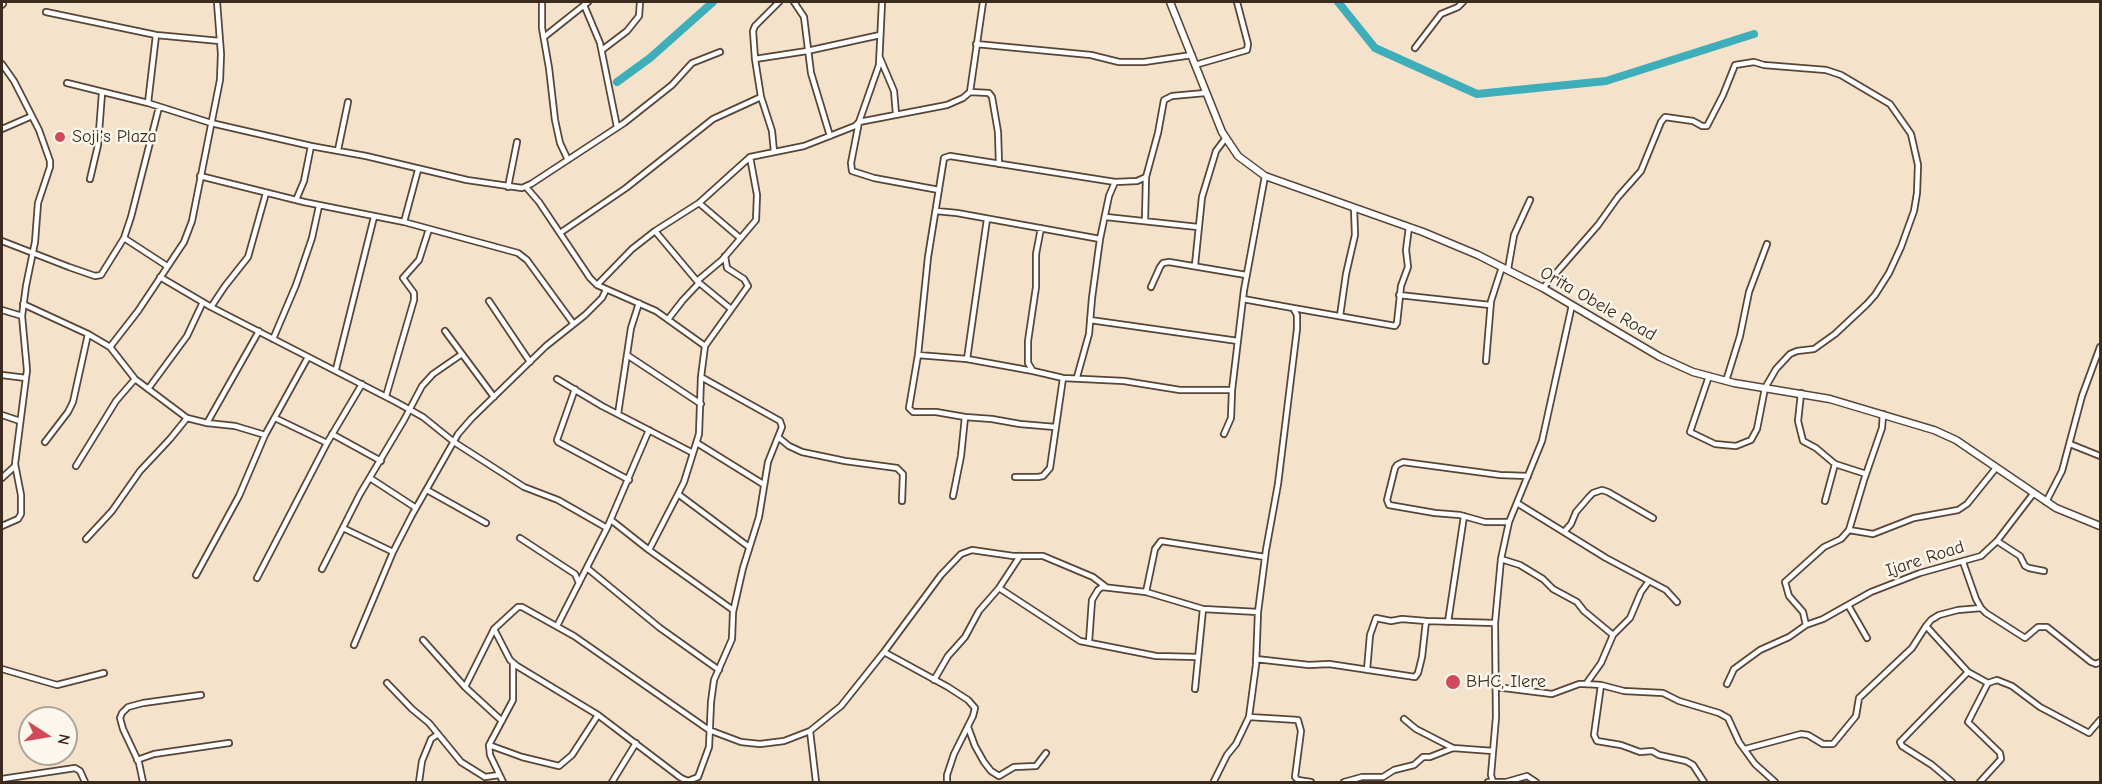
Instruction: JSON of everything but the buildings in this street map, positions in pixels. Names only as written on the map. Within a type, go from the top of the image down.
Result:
[{"type":"main road","name":"Orita Obele Road","points":[[1170,2],[1205,93],[1226,139],[1238,156],[1264,176],[1409,227],[1505,268],[1660,357],[1709,376],[1830,399],[1946,435],[2056,508],[2100,526]]},
{"type":"street","points":[[110,347],[138,311],[188,234],[220,80],[217,2]]},
{"type":"street","points":[[542,2],[544,37],[557,133],[568,160]]},
{"type":"street","points":[[602,50],[627,31],[639,16],[639,2]]},
{"type":"street","points":[[774,152],[769,119],[761,97],[753,31],[755,26],[779,2]]},
{"type":"street","points":[[794,2],[804,16],[811,73],[830,136]]},
{"type":"street","points":[[882,2],[880,58],[859,122],[851,163],[852,171],[874,178],[939,189]]},
{"type":"street","points":[[597,285],[632,249],[655,231],[699,203],[750,157],[804,146],[852,128],[859,122],[947,105],[963,98],[970,92],[983,2]]},
{"type":"street","points":[[1195,64],[1247,50],[1248,44],[1237,2]]},
{"type":"street","points":[[1415,48],[1440,14],[1458,7],[1463,2]]},
{"type":"street","points":[[544,37],[586,3],[602,50],[617,127]]},
{"type":"street","points":[[46,12],[156,35],[220,41]]},
{"type":"street","points":[[148,103],[156,35]]},
{"type":"street","points":[[755,59],[807,51],[880,35]]},
{"type":"street","points":[[976,44],[1091,55],[1119,62],[1144,62],[1192,55]]},
{"type":"street","points":[[67,83],[148,103],[211,123],[311,146],[338,150],[418,170],[508,187],[526,187],[617,127],[672,85],[692,63],[720,52]]},
{"type":"street","points":[[880,58],[894,91],[896,114]]},
{"type":"street","points":[[1543,288],[1641,171],[1665,117],[1693,121],[1707,126],[1735,65],[1754,62],[1834,72],[1890,104],[1911,134],[1918,165],[1917,193],[1914,212],[1901,247],[1889,273],[1875,295],[1835,334],[1814,349],[1790,354],[1776,369],[1765,388],[1757,429],[1752,440],[1736,446],[1715,444],[1692,434],[1690,430],[1709,376]]},
{"type":"street","points":[[2,64],[14,81],[32,116],[47,152],[50,167],[38,203],[33,254],[23,304],[22,316],[27,360],[21,421],[15,452],[15,466],[21,495],[21,514],[18,519],[2,525]]},
{"type":"street","points":[[970,92],[989,93],[992,97],[998,132],[999,164]]},
{"type":"street","points":[[90,179],[98,145],[102,93]]},
{"type":"street","points":[[1145,220],[1146,177],[1164,100],[1172,96],[1205,93]]},
{"type":"street","points":[[560,233],[635,181],[713,119],[761,97]]},
{"type":"street","points":[[338,150],[348,102]]},
{"type":"street","points":[[2,241],[99,276],[123,238],[145,169],[159,107]]},
{"type":"street","points":[[2,129],[32,116]]},
{"type":"street","points":[[1195,265],[1202,197],[1216,151],[1226,139]]},
{"type":"street","points":[[508,187],[517,142]]},
{"type":"street","points":[[296,201],[304,181],[311,146]]},
{"type":"street","points":[[669,318],[698,282],[753,224],[757,216],[757,195],[750,157]]},
{"type":"street","points":[[1055,428],[936,412],[910,411],[909,402],[918,355],[928,257],[943,161],[947,157],[1115,182],[1137,182],[1146,177]]},
{"type":"street","points":[[404,222],[418,170]]},
{"type":"street","points":[[200,176],[296,201],[404,222],[523,256],[573,323]]},
{"type":"street","points":[[1224,434],[1231,418],[1232,390],[1246,275],[1264,176]]},
{"type":"street","points":[[1077,377],[1089,334],[1100,239],[1109,196],[1115,182]]},
{"type":"street","points":[[526,187],[597,285],[669,318],[705,346]]},
{"type":"street","points":[[211,307],[248,257],[266,193]]},
{"type":"street","points":[[1486,361],[1490,305],[1505,268],[1514,235],[1530,200]]},
{"type":"street","points":[[699,203],[740,238]]},
{"type":"street","points":[[273,339],[296,285],[312,238],[319,206]]},
{"type":"street","points":[[1340,316],[1355,232],[1354,208]]},
{"type":"street","points":[[936,211],[1100,239]]},
{"type":"street","points":[[336,369],[374,217]]},
{"type":"street","points":[[1106,217],[1198,227]]},
{"type":"street","points":[[967,359],[987,219]]},
{"type":"street","points":[[1243,299],[1395,326],[1398,320],[1399,295],[1408,267],[1406,250],[1409,227]]},
{"type":"street","points":[[1033,371],[1028,363],[1028,340],[1036,287],[1036,254],[1041,228]]},
{"type":"street","points":[[386,396],[414,300],[414,293],[403,278],[418,260],[429,229]]},
{"type":"street","points":[[655,231],[698,282],[731,309]]},
{"type":"street","points":[[123,238],[167,266]]},
{"type":"street","points":[[1726,381],[1740,336],[1749,292],[1767,244]]},
{"type":"street","points":[[649,550],[678,494],[697,443],[705,346],[747,288],[748,284],[739,275],[727,268],[725,256]]},
{"type":"street","points":[[1152,287],[1160,267],[1163,263],[1168,262],[1246,275]]},
{"type":"street","points":[[160,277],[211,307],[386,396],[409,409],[454,442],[524,487],[558,500],[608,528]]},
{"type":"street","points":[[354,645],[393,552],[465,425],[530,362],[585,315],[606,290]]},
{"type":"street","points":[[1399,295],[1490,305]]},
{"type":"street","points":[[489,301],[530,362]]},
{"type":"street","points":[[148,389],[187,336],[203,302]]},
{"type":"street","points":[[618,414],[631,328],[639,303]]},
{"type":"street","points":[[23,304],[88,334],[110,347],[135,379],[187,418],[242,427],[266,435]]},
{"type":"street","points":[[1536,783],[1527,776],[1502,782],[1491,782],[1496,717],[1495,623],[1501,559],[1509,522],[1547,422],[1572,305]]},
{"type":"street","points":[[1214,781],[1249,717],[1256,659],[1258,612],[1278,484],[1297,329],[1297,315],[1293,308]]},
{"type":"street","points":[[2,310],[22,316]]},
{"type":"street","points":[[1090,320],[1238,341]]},
{"type":"street","points":[[445,331],[494,397]]},
{"type":"street","points":[[207,423],[259,332]]},
{"type":"street","points":[[45,442],[69,412],[73,402],[88,334]]},
{"type":"street","points":[[2046,502],[2062,471],[2082,396],[2100,347]]},
{"type":"street","points":[[322,569],[370,478],[426,380],[462,354]]},
{"type":"street","points":[[918,355],[967,359],[1063,378],[1124,381],[1180,390],[1232,390]]},
{"type":"street","points":[[627,356],[701,404]]},
{"type":"street","points":[[196,575],[239,496],[266,435],[308,357]]},
{"type":"street","points":[[2,375],[26,378]]},
{"type":"street","points":[[494,629],[513,663],[532,677],[598,715],[636,743],[679,781],[688,781],[698,777],[709,747],[712,690],[733,633],[733,610],[759,517],[768,462],[782,427],[780,421],[701,377]]},
{"type":"street","points":[[1015,477],[1038,477],[1047,472],[1063,378]]},
{"type":"street","points":[[76,465],[116,401],[135,379]]},
{"type":"street","points":[[557,379],[693,453]]},
{"type":"street","points":[[257,578],[327,443],[362,384]]},
{"type":"street","points":[[574,389],[558,442],[629,480]]},
{"type":"street","points":[[1801,393],[1798,421],[1803,441],[1816,448],[1835,464],[1866,474]]},
{"type":"street","points":[[1806,625],[1803,612],[1788,596],[1785,582],[1824,547],[1841,539],[1849,530],[1882,428],[1883,414]]},
{"type":"street","points":[[2,415],[21,421]]},
{"type":"street","points":[[953,496],[962,456],[965,417]]},
{"type":"street","points":[[86,538],[112,511],[140,471],[187,418]]},
{"type":"street","points":[[275,418],[327,443]]},
{"type":"street","points":[[557,626],[608,528],[649,430]]},
{"type":"street","points":[[332,434],[381,460]]},
{"type":"street","points":[[778,437],[789,446],[802,452],[900,470],[903,481],[902,501]]},
{"type":"street","points":[[697,443],[763,484]]},
{"type":"street","points":[[2070,444],[2100,456]]},
{"type":"street","points":[[1509,522],[1485,522],[1464,516],[1388,504],[1387,500],[1397,465],[1404,462],[1500,475],[1528,476]]},
{"type":"street","points":[[1824,501],[1835,464]]},
{"type":"street","points":[[2,478],[15,466]]},
{"type":"street","points":[[1849,530],[1873,534],[1914,518],[1958,510],[1967,504],[1996,468]]},
{"type":"street","points":[[370,478],[416,508]]},
{"type":"street","points":[[427,490],[486,523]]},
{"type":"street","points":[[1563,532],[1571,524],[1576,512],[1597,491],[1608,492],[1653,518]]},
{"type":"street","points":[[678,494],[749,547]]},
{"type":"street","name":"Ijare Road","points":[[1727,684],[1736,667],[1760,650],[1789,637],[1806,625],[1823,619],[1888,584],[1981,556],[1997,541],[2033,494]]},
{"type":"street","points":[[1516,503],[1669,592],[1677,602]]},
{"type":"street","points":[[1448,622],[1464,516]]},
{"type":"street","points":[[611,520],[733,610]]},
{"type":"street","points":[[343,528],[393,552]]},
{"type":"street","points":[[520,538],[575,574],[584,575]]},
{"type":"street","points":[[1146,592],[1155,549],[1161,541],[1265,557]]},
{"type":"street","points":[[1997,541],[2020,556],[2025,566],[2043,571]]},
{"type":"street","points":[[465,687],[494,629],[520,607],[574,636],[709,730],[741,742],[760,744],[784,741],[810,731],[841,706],[940,576],[961,554],[972,550],[1050,558],[1094,577],[1106,587]]},
{"type":"street","points":[[934,680],[948,656],[965,637],[979,611],[999,588],[1020,556]]},
{"type":"street","points":[[1501,559],[1520,565],[1553,589],[1577,602],[1584,611],[1613,635]]},
{"type":"street","points":[[1963,562],[1981,608],[2023,638],[2027,638],[2038,627],[2047,627],[2091,662],[2096,664],[2100,662]]},
{"type":"street","points":[[587,568],[653,622],[719,670]]},
{"type":"street","points":[[575,574],[579,583]]},
{"type":"street","points":[[1586,684],[1600,663],[1613,635],[1630,618],[1649,580]]},
{"type":"street","points":[[1089,642],[1092,600],[1098,590],[1106,587],[1146,592],[1203,609],[1258,612]]},
{"type":"street","points":[[999,588],[1056,623],[1076,639],[1165,657],[1198,657]]},
{"type":"street","points":[[1848,605],[1867,638]]},
{"type":"street","points":[[1745,749],[1801,734],[1808,735],[1822,744],[1833,744],[1856,716],[1859,698],[1911,648],[1926,626],[1939,615],[1958,610],[1981,608]]},
{"type":"street","points":[[1195,688],[1203,609]]},
{"type":"street","points":[[1367,670],[1370,635],[1376,618],[1391,621],[1402,619],[1495,623]]},
{"type":"street","points":[[1256,659],[1309,665],[1329,664],[1413,677],[1416,676],[1423,652],[1426,621]]},
{"type":"street","points":[[1926,626],[1968,672],[1988,683]]},
{"type":"street","points":[[423,640],[465,687],[502,721]]},
{"type":"street","points":[[884,652],[973,705],[974,712],[954,754],[947,775],[947,783]]},
{"type":"street","points":[[503,783],[490,755],[489,745],[515,695],[513,663]]},
{"type":"street","points":[[2,669],[57,686],[104,673]]},
{"type":"street","points":[[1952,783],[1932,765],[1902,746],[1900,742],[1968,672]]},
{"type":"street","points":[[1980,783],[2001,759],[2000,753],[1968,722],[1988,683],[1997,680],[2012,686],[2035,704],[2089,733],[2100,720]]},
{"type":"street","points":[[387,683],[470,769],[485,777],[500,775]]},
{"type":"street","points":[[1496,687],[1552,694],[1579,684],[1601,684],[1624,691],[1663,693],[1679,701],[1724,715],[1758,769],[1775,783]]},
{"type":"street","points":[[1601,684],[1594,735],[1597,741],[1621,745],[1640,752],[1652,751],[1690,763],[1704,783]]},
{"type":"street","points":[[143,783],[120,716],[124,710],[143,703],[201,695]]},
{"type":"street","points":[[489,745],[522,757],[560,766],[572,755],[598,715]]},
{"type":"street","points":[[1249,717],[1298,720],[1300,731],[1295,777],[1311,783]]},
{"type":"street","points":[[1404,719],[1416,729],[1454,748],[1493,751]]},
{"type":"street","points":[[968,727],[977,751],[991,771],[999,776],[1014,767],[1036,766],[1046,753]]},
{"type":"street","points":[[810,731],[816,783]]},
{"type":"street","points":[[419,783],[431,739],[438,734]]},
{"type":"street","points":[[137,760],[154,754],[229,743]]},
{"type":"street","points":[[612,783],[636,743]]},
{"type":"street","points":[[1344,783],[1362,777],[1383,777],[1394,770],[1414,765],[1423,757],[1430,757],[1454,748]]},
{"type":"street","points":[[2,779],[75,768],[81,771],[85,783]]},
{"type":"waterway","points":[[617,82],[650,58],[713,2]]},
{"type":"waterway","points":[[1338,2],[1375,48],[1477,94],[1606,81],[1754,34]]},
{"type":"place","name":"Soji's Plaza","points":[[60,137]]},
{"type":"place","name":"BHC, Ilere","points":[[1453,682]]}]
